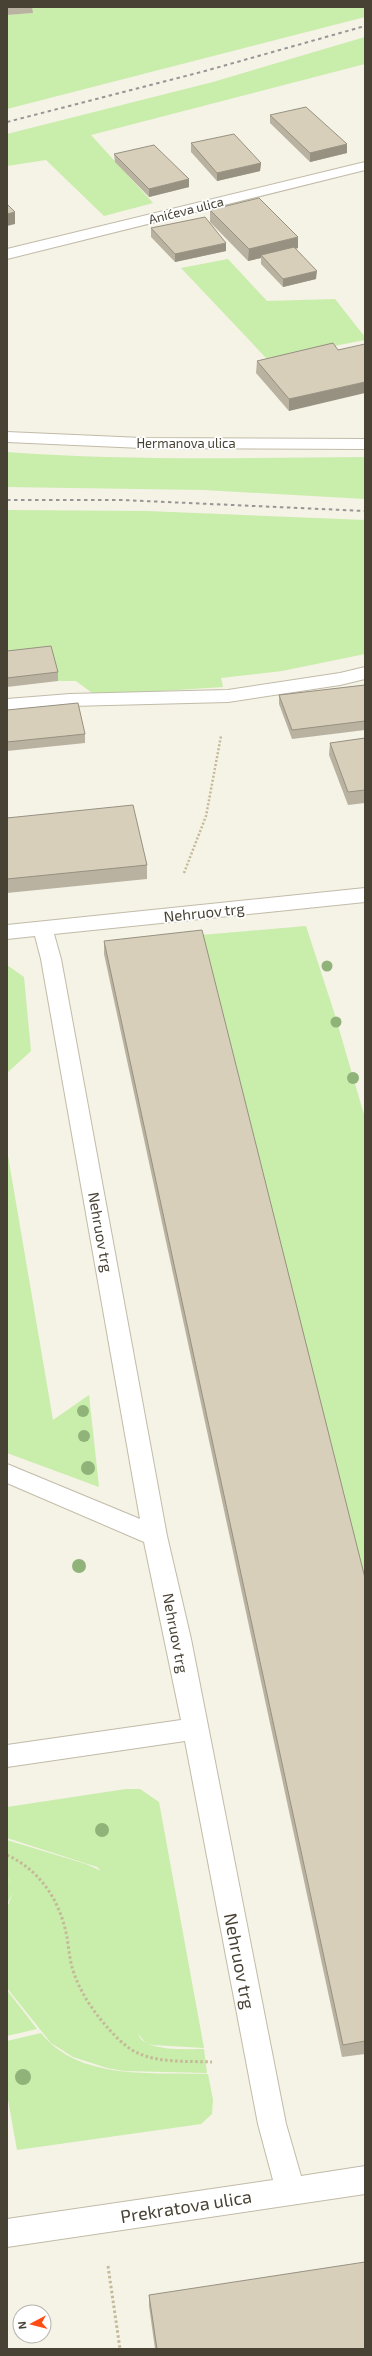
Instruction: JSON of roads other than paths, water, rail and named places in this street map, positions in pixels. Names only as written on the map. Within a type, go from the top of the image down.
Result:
[{"type":"street","name":"Anićeva ulica","points":[[7,254],[365,166]]},
{"type":"street","name":"Hermanova ulica","points":[[7,437],[142,443],[365,444]]},
{"type":"street","points":[[7,705],[70,700],[228,696],[340,679],[365,673]]},
{"type":"street","name":"Nehruov trg","points":[[7,932],[365,896]]},
{"type":"street","name":"Nehruov trg","points":[[44,929],[51,959],[155,1536],[178,1639],[194,1729],[272,2124],[291,2191]]},
{"type":"street","points":[[7,1473],[155,1536]]},
{"type":"street","points":[[7,1756],[194,1729]]},
{"type":"street","name":"Prekratova ulica","points":[[7,2233],[365,2180]]},
{"type":"railway","points":[[7,122],[205,71],[365,26]]},
{"type":"railway","points":[[7,500],[122,500],[365,511]]}]
